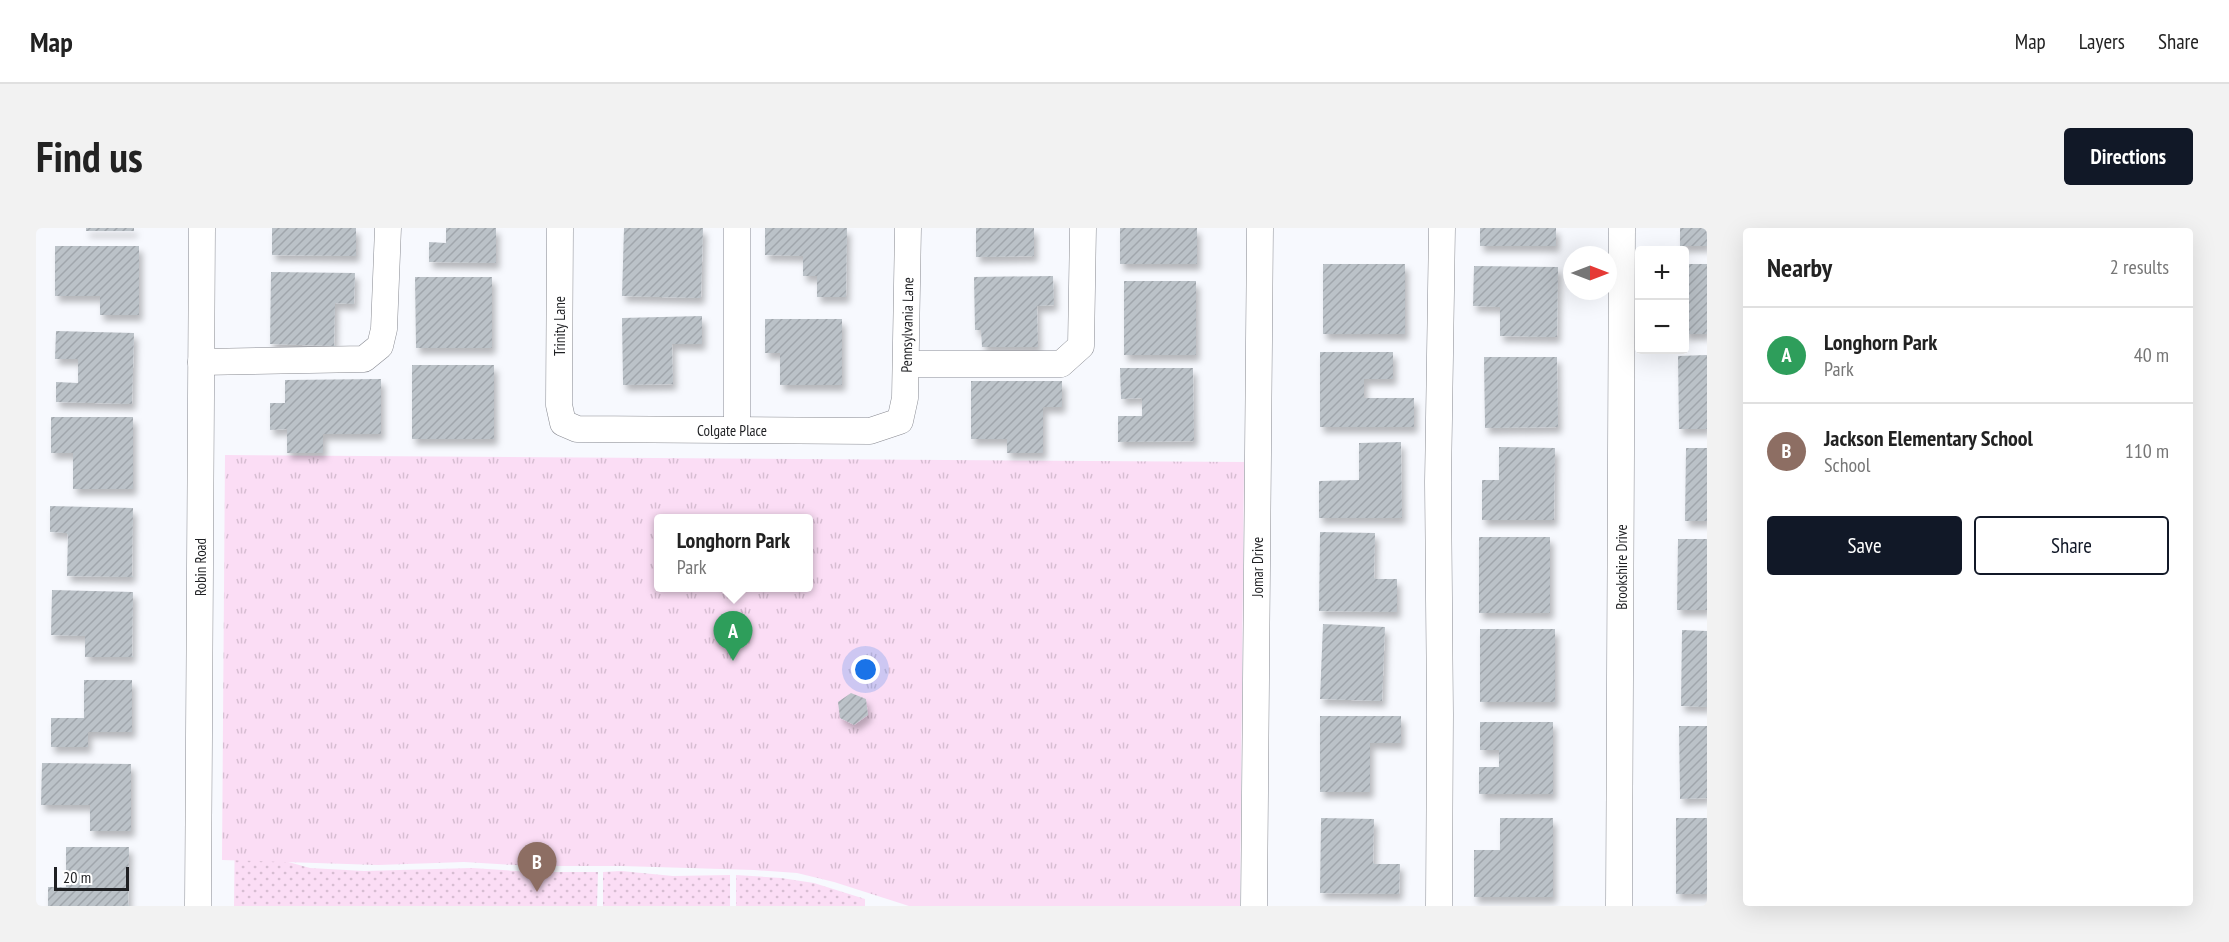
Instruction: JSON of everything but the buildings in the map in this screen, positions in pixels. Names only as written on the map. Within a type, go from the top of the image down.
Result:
[{"type":"street","name":"Robin Road","points":[[198,906],[202,228]]},
{"type":"street","points":[[201,362],[364,359],[380,346],[384,329],[388,228]]},
{"type":"street","name":"Trinity Lane","points":[[560,228],[559,405],[563,423]]},
{"type":"street","points":[[737,228],[737,429]]},
{"type":"street","name":"Pennsylvania Lane","points":[[900,421],[905,398],[907,364],[908,228]]},
{"type":"street","points":[[907,364],[1061,364],[1081,346],[1083,228]]},
{"type":"street","name":"Jomar Drive","points":[[1254,906],[1260,228]]},
{"type":"street","points":[[1439,906],[1438,482],[1442,228]]},
{"type":"street","name":"Brookshire Drive","points":[[1619,906],[1622,228]]},
{"type":"street","name":"Colgate Place","points":[[563,423],[577,429],[870,431],[900,421]]},
{"type":"green space","points":[[225,455],[1244,462],[1240,906],[909,906],[834,882],[797,873],[464,862],[378,865],[222,860]]},
{"type":"green space","points":[[235,821],[281,860],[310,868],[364,871],[472,868],[530,872],[598,872],[597,906],[234,906]]},
{"type":"green space","points":[[621,871],[673,876],[730,875],[730,906],[603,906],[603,872]]},
{"type":"green space","points":[[736,875],[814,883],[865,899],[865,906],[736,906]]},
{"type":"place","name":"Longhorn Park","points":[[733,661]]},
{"type":"place","name":"Jackson Elementary School","points":[[537,892]]}]
